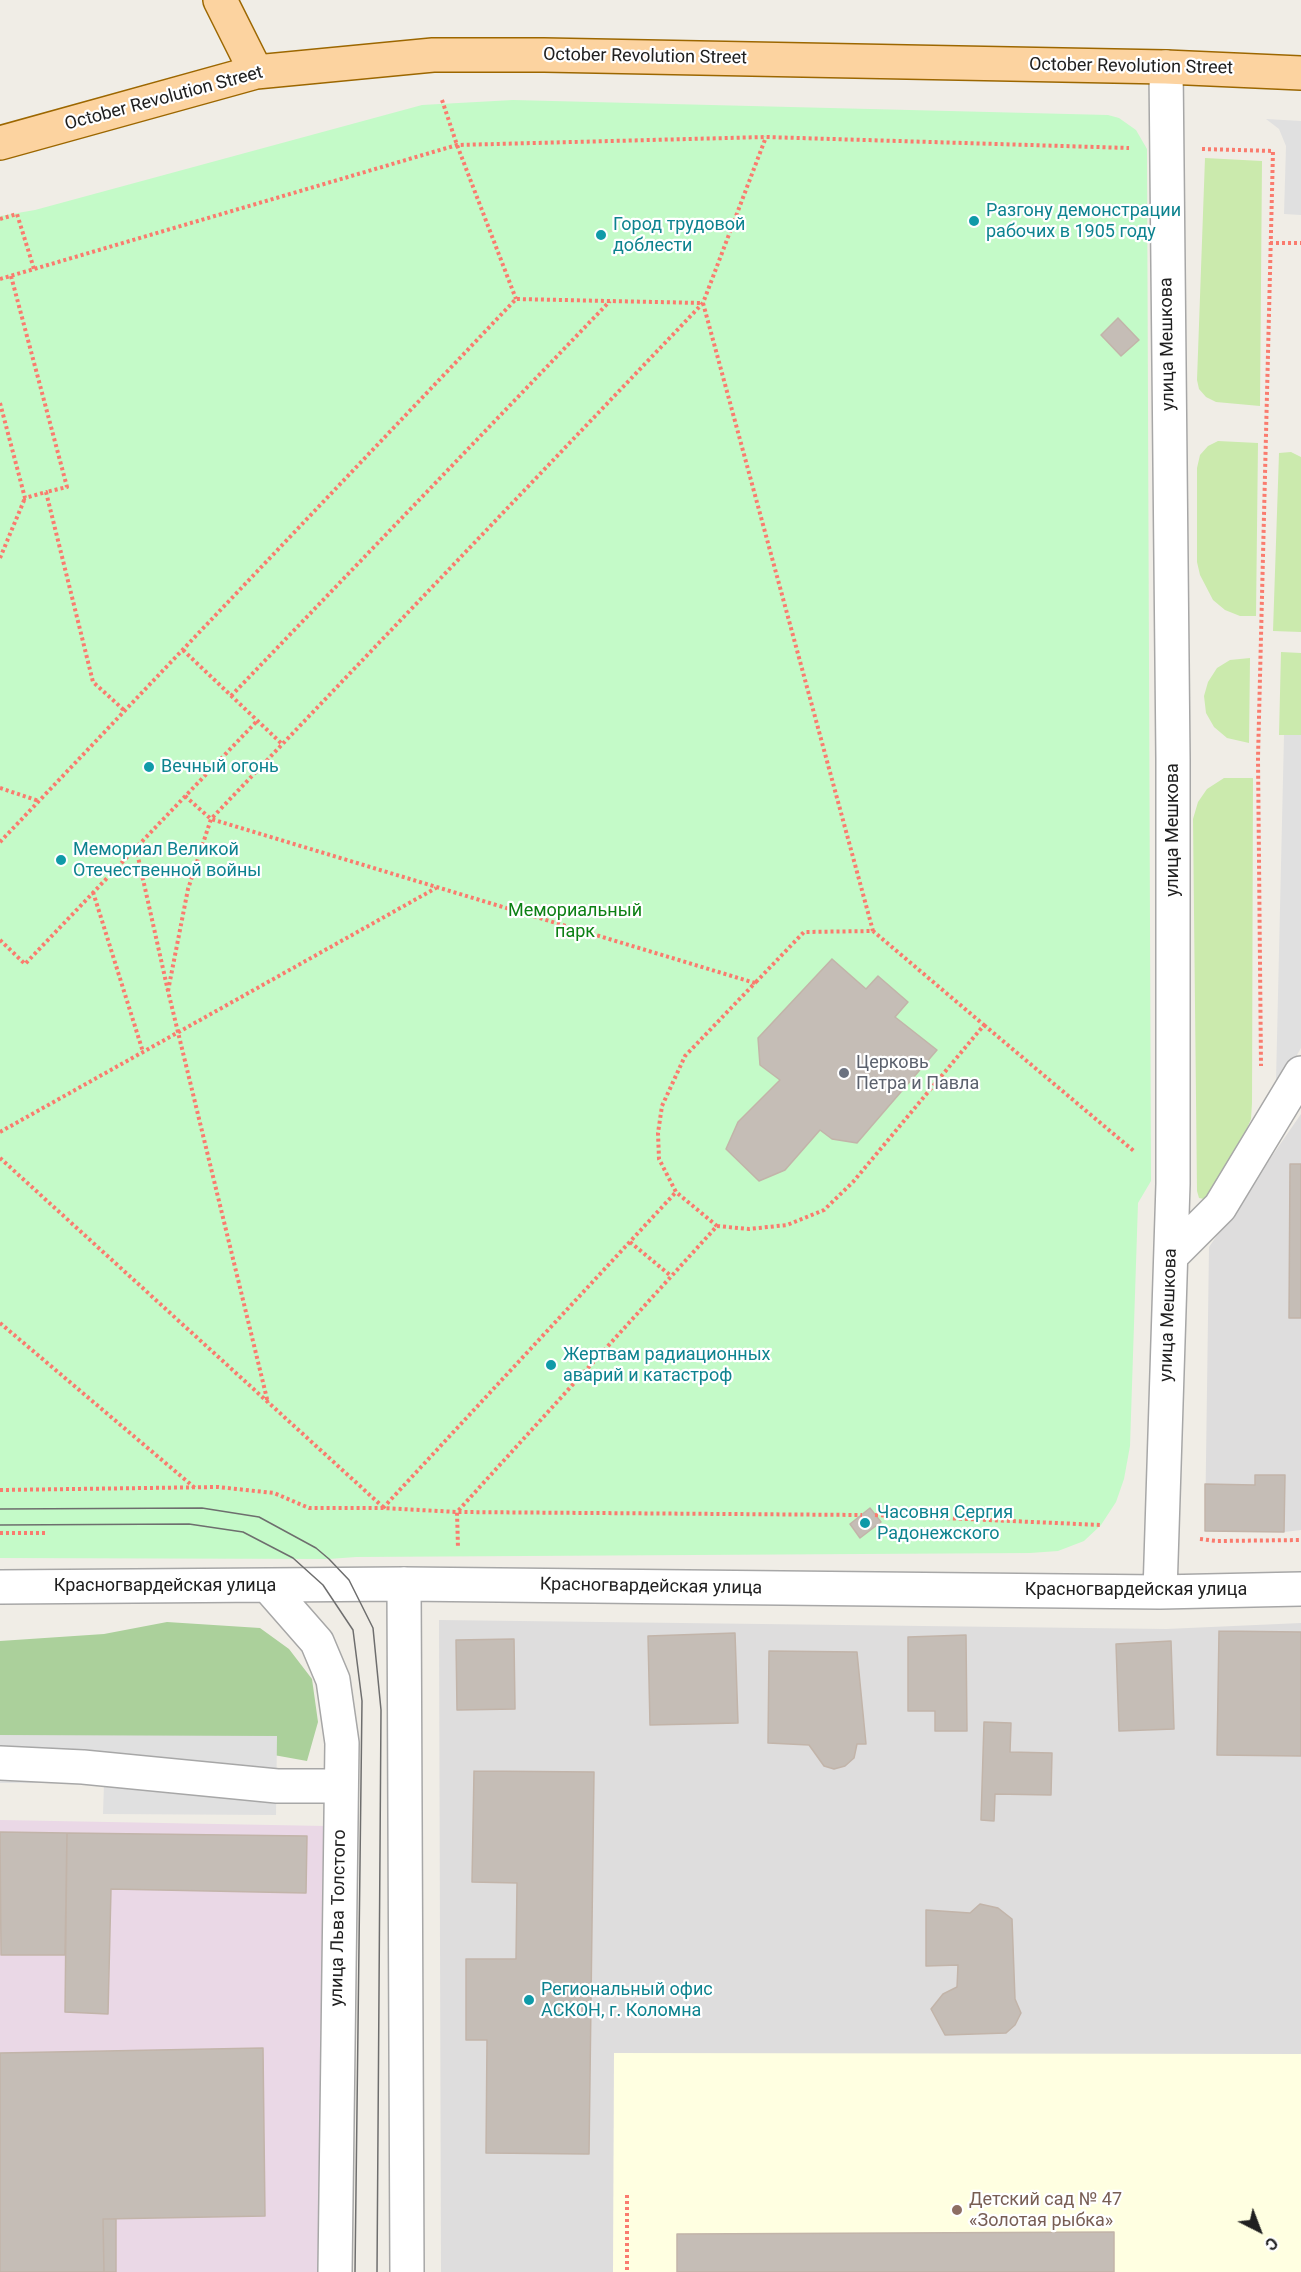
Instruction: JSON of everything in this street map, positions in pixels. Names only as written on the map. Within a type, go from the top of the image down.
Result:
[{"type":"main road","points":[[220,0],[256,72]]},
{"type":"main road","name":"October Revolution Street","points":[[0,143],[256,72],[433,56],[533,55],[1166,67],[1301,73]]},
{"type":"street","name":"улица Мешкова","points":[[1160,1592],[1173,1184],[1173,759],[1166,67]]},
{"type":"street","points":[[1171,1256],[1220,1207],[1301,1073]]},
{"type":"street","points":[[404,1584],[407,2272]]},
{"type":"street","name":"Красногвардейская улица","points":[[0,1587],[404,1584],[1160,1592],[1301,1589]]},
{"type":"street","name":"улица Льва Толстого","points":[[268,1586],[317,1642],[333,1680],[342,1743],[335,2272]]},
{"type":"street","points":[[0,1763],[83,1767],[277,1786],[341,1786]]},
{"type":"path","points":[[442,100],[516,300]]},
{"type":"path","points":[[168,992],[188,889],[211,819],[703,303],[766,137]]},
{"type":"path","points":[[0,279],[457,145],[766,137],[1136,148]]},
{"type":"path","points":[[1201,149],[1273,151],[1258,758],[1260,1067]]},
{"type":"path","points":[[0,219],[17,214],[34,269]]},
{"type":"path","points":[[1270,243],[1301,243]]},
{"type":"path","points":[[11,276],[67,487],[25,498]]},
{"type":"path","points":[[0,842],[516,300],[703,303]]},
{"type":"path","points":[[231,696],[610,301]]},
{"type":"path","points":[[703,303],[873,931],[1173,1184]]},
{"type":"path","points":[[0,404],[25,498],[0,558]]},
{"type":"path","points":[[46,492],[93,682],[125,711]]},
{"type":"path","points":[[183,650],[282,744]]},
{"type":"path","points":[[0,940],[25,964],[257,721]]},
{"type":"path","points":[[0,788],[39,801]]},
{"type":"path","points":[[185,796],[211,819],[756,983]]},
{"type":"path","points":[[136,848],[168,992],[268,1402]]},
{"type":"path","points":[[0,1132],[437,888]]},
{"type":"path","points":[[93,892],[143,1052]]},
{"type":"path","points":[[873,931],[804,932],[685,1056],[662,1106],[658,1133],[659,1159],[676,1192],[717,1226],[749,1229],[787,1225],[824,1210],[853,1182],[984,1025]]},
{"type":"path","points":[[0,1158],[383,1508]]},
{"type":"path","points":[[383,1508],[676,1192]]},
{"type":"path","points":[[458,1556],[458,1512],[717,1226]]},
{"type":"path","points":[[630,1242],[671,1276]]},
{"type":"path","points":[[0,1323],[196,1488]]},
{"type":"path","points":[[0,1490],[218,1487],[274,1493],[309,1508],[383,1508],[458,1512],[862,1515]]},
{"type":"path","points":[[875,1515],[1101,1525]]},
{"type":"path","points":[[0,1533],[45,1533]]},
{"type":"path","points":[[1197,1539],[1217,1541],[1301,1540]]},
{"type":"path","points":[[627,2194],[627,2272]]},
{"type":"shaded area","points":[[1266,119],[1301,121],[1301,215],[1284,214],[1286,146],[1279,129]]},
{"type":"shaded area","points":[[1284,735],[1301,735],[1301,1048],[1274,1094],[1276,1081]]},
{"type":"shaded area","points":[[1301,1114],[1301,1530],[1284,1532],[1205,1531],[1209,1247]]},
{"type":"shaded area","points":[[439,1620],[1166,1629],[1301,1623],[1301,2272],[441,2272]]},
{"type":"shaded area","points":[[0,1735],[277,1736],[276,1815],[103,1814],[104,1783],[0,1783]]},
{"type":"shaded area","points":[[0,1820],[326,1826],[318,2272],[0,2272]]},
{"type":"shaded area","name":"Детский сад № 47 «Золотая рыбка»","points":[[614,2053],[1301,2054],[1301,2272],[613,2272]]},
{"type":"green space","name":"Мемориальный парк","points":[[513,100],[1108,115],[1119,118],[1136,130],[1147,149],[1151,1181],[1138,1203],[1130,1446],[1124,1479],[1116,1502],[1101,1525],[1084,1541],[1058,1551],[1030,1553],[329,1559],[0,1558],[0,216],[35,210],[422,105]]},
{"type":"green space","points":[[1205,158],[1262,161],[1260,406],[1216,402],[1206,397],[1199,389],[1197,380]]},
{"type":"green space","points":[[1218,441],[1258,443],[1256,616],[1240,616],[1225,610],[1213,600],[1200,575],[1197,562],[1197,468],[1200,455],[1208,446]]},
{"type":"green space","points":[[1291,452],[1301,457],[1301,632],[1273,631],[1279,453]]},
{"type":"green space","points":[[1281,652],[1301,653],[1301,735],[1279,735]]},
{"type":"green space","points":[[1250,658],[1249,743],[1227,738],[1214,727],[1206,713],[1204,696],[1208,682],[1217,668],[1230,660]]},
{"type":"green space","points":[[1224,778],[1253,778],[1252,1103],[1251,1119],[1245,1133],[1210,1195],[1204,1199],[1199,1198],[1197,1191],[1193,819],[1198,802],[1207,789]]},
{"type":"green space","points":[[167,1622],[260,1628],[289,1649],[312,1679],[318,1722],[307,1761],[246,1750],[0,1739],[0,1641],[104,1634]]},
{"type":"building","points":[[1118,318],[1139,340],[1121,356],[1101,335]]},
{"type":"building","name":"Церковь Петра и Павла","points":[[832,959],[866,989],[878,976],[908,1002],[895,1017],[937,1050],[857,1143],[832,1139],[820,1130],[785,1170],[759,1181],[726,1149],[738,1122],[780,1080],[760,1065],[758,1038]]},
{"type":"building","points":[[1290,1164],[1301,1164],[1301,1318],[1289,1318]]},
{"type":"building","points":[[1255,1475],[1285,1475],[1284,1532],[1205,1531],[1205,1484],[1255,1485]]},
{"type":"building","name":"Часовня Сергия Радонежского","points":[[870,1508],[881,1522],[860,1538],[850,1524]]},
{"type":"building","points":[[1219,1631],[1301,1632],[1301,1756],[1217,1755]]},
{"type":"building","points":[[735,1633],[738,1723],[650,1725],[648,1636]]},
{"type":"building","points":[[966,1635],[967,1731],[935,1731],[935,1711],[908,1711],[908,1637]]},
{"type":"building","points":[[514,1639],[515,1709],[457,1710],[456,1640]]},
{"type":"building","points":[[1171,1641],[1174,1729],[1119,1731],[1116,1644]]},
{"type":"building","points":[[769,1651],[857,1652],[866,1744],[857,1744],[854,1758],[845,1766],[834,1769],[824,1766],[809,1745],[768,1743]]},
{"type":"building","points":[[984,1722],[1011,1723],[1010,1752],[1052,1753],[1051,1795],[995,1794],[994,1821],[981,1820]]},
{"type":"building","name":"Региональный офис АСКОН, г. Коломна","points":[[474,1771],[594,1772],[589,2154],[486,2153],[487,2040],[466,2040],[466,1959],[516,1959],[517,1883],[472,1882]]},
{"type":"building","points":[[0,1832],[67,1833],[65,1955],[1,1955]]},
{"type":"building","points":[[67,1833],[307,1836],[306,1893],[111,1889],[108,2014],[65,2012]]},
{"type":"building","points":[[980,1904],[998,1908],[1012,1919],[1015,1999],[1021,2013],[1015,2025],[1006,2033],[945,2035],[931,2009],[943,1994],[957,1987],[958,1965],[926,1966],[926,1910],[970,1913]]},
{"type":"building","points":[[263,2048],[265,2216],[103,2219],[104,2272],[0,2272],[0,2053]]},
{"type":"building","points":[[103,2219],[116,2219],[116,2272],[104,2272]]},
{"type":"building","points":[[1114,2232],[1114,2272],[677,2272],[677,2234]]},
{"type":"tram line","points":[[0,1509],[202,1508],[259,1517],[316,1548],[329,1559],[349,1580],[373,1628],[381,1710],[377,2272]]},
{"type":"tram line","points":[[0,1525],[189,1524],[243,1532],[293,1558],[323,1585],[353,1630],[362,1701],[355,2272]]},
{"type":"place","name":"Разгону демонстрации рабочих в 1905 году","points":[[974,221]]},
{"type":"place","name":"Город трудовой доблести","points":[[601,235]]},
{"type":"place","name":"Вечный огонь","points":[[149,767]]},
{"type":"place","name":"Мемориал Великой Отечественной войны","points":[[61,860]]},
{"type":"place","name":"Церковь Петра и Павла","points":[[844,1073]]},
{"type":"place","name":"Жертвам радиационных аварий и катастроф","points":[[551,1365]]},
{"type":"place","name":"Часовня Сергия Радонежского","points":[[865,1523]]},
{"type":"place","name":"Региональный офис АСКОН, г. Коломна","points":[[529,2000]]},
{"type":"place","name":"Детский сад № 47 «Золотая рыбка»","points":[[957,2210]]}]
